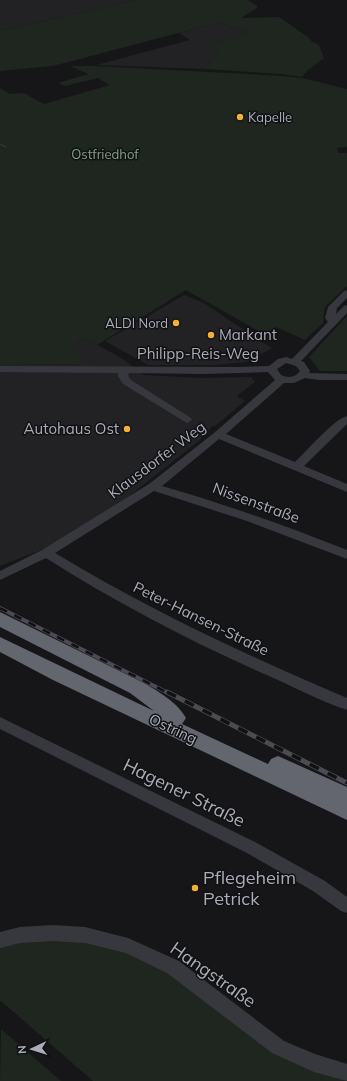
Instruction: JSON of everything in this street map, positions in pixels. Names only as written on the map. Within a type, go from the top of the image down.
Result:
[{"type":"highway","points":[[0,619],[154,698],[178,725]]},
{"type":"highway","name":"Ostring","points":[[0,632],[347,811]]},
{"type":"highway","name":"Ostring","points":[[0,644],[60,675],[347,797]]},
{"type":"highway","points":[[0,657],[87,700],[133,718],[178,725]]},
{"type":"street","points":[[333,322],[330,318],[333,307],[347,293]]},
{"type":"street","points":[[295,361],[347,308]]},
{"type":"street","points":[[304,374],[304,367],[295,361],[286,360],[279,362],[273,366],[272,369],[274,374],[282,379],[295,379],[304,374],[319,377],[347,377]]},
{"type":"street","name":"Philipp-Reis-Weg","points":[[0,369],[124,369],[222,372],[272,369]]},
{"type":"street","name":"Philipp-Reis-Weg","points":[[124,369],[123,376],[127,382],[187,420]]},
{"type":"street","name":"Klausdorfer Weg","points":[[0,576],[46,553],[153,487],[218,435],[282,379]]},
{"type":"street","points":[[297,467],[334,429],[347,419]]},
{"type":"street","points":[[218,435],[347,488]]},
{"type":"street","name":"Nissenstraße","points":[[153,487],[273,525],[347,555]]},
{"type":"street","name":"Peter-Hansen-Straße","points":[[46,553],[134,605],[174,626],[284,677],[347,704]]},
{"type":"street","name":"Hagener Straße","points":[[0,723],[252,848],[319,886],[347,906]]},
{"type":"street","name":"Hangstraße","points":[[0,940],[20,935],[66,934],[85,935],[128,946],[173,967],[278,1047],[314,1063],[347,1073]]},
{"type":"shaded area","points":[[0,0],[137,0],[0,31]]},
{"type":"shaded area","points":[[220,22],[234,28],[248,29],[251,33],[206,47],[218,52],[205,69],[96,65],[190,40],[179,33]]},
{"type":"shaded area","points":[[184,295],[204,303],[272,348],[247,362],[214,365],[148,365],[105,341]]},
{"type":"shaded area","points":[[85,338],[121,358],[144,375],[199,378],[251,377],[255,382],[237,396],[245,401],[215,426],[212,426],[200,440],[124,500],[51,546],[0,566],[0,365],[83,364],[73,345]]},
{"type":"green space","points":[[137,0],[248,0],[257,6],[257,8],[241,18],[279,17],[308,37],[311,41],[319,45],[324,58],[308,70],[302,77],[281,74],[205,69],[218,52],[205,47],[250,33],[248,29],[234,28],[220,22],[53,66],[0,71],[0,31]]},
{"type":"green space","name":"Ostfriedhof","points":[[70,66],[283,76],[302,78],[347,89],[347,147],[337,148],[338,153],[347,153],[347,286],[325,307],[323,323],[305,340],[276,327],[264,334],[186,290],[97,345],[85,338],[73,345],[84,364],[0,365],[0,88],[10,94],[24,93],[44,104],[110,85],[98,78],[65,86],[58,83],[88,74]]},
{"type":"green space","points":[[347,316],[347,371],[320,371],[309,357]]},
{"type":"green space","points":[[73,939],[124,951],[166,972],[347,1081],[93,1081],[0,1001],[0,946],[16,941]]},
{"type":"green space","points":[[1,1029],[61,1081],[0,1081]]},
{"type":"waterway","points":[[0,144],[6,147]]},
{"type":"railway","points":[[0,608],[168,693]]},
{"type":"railway","points":[[167,692],[347,783]]},
{"type":"place","name":"Kapelle","points":[[240,117]]},
{"type":"place","name":"ALDI Nord","points":[[176,323]]},
{"type":"place","name":"Markant","points":[[211,335]]},
{"type":"place","name":"Autohaus Ost","points":[[127,429]]},
{"type":"place","name":"Pflegeheim Petrick","points":[[195,888]]}]
